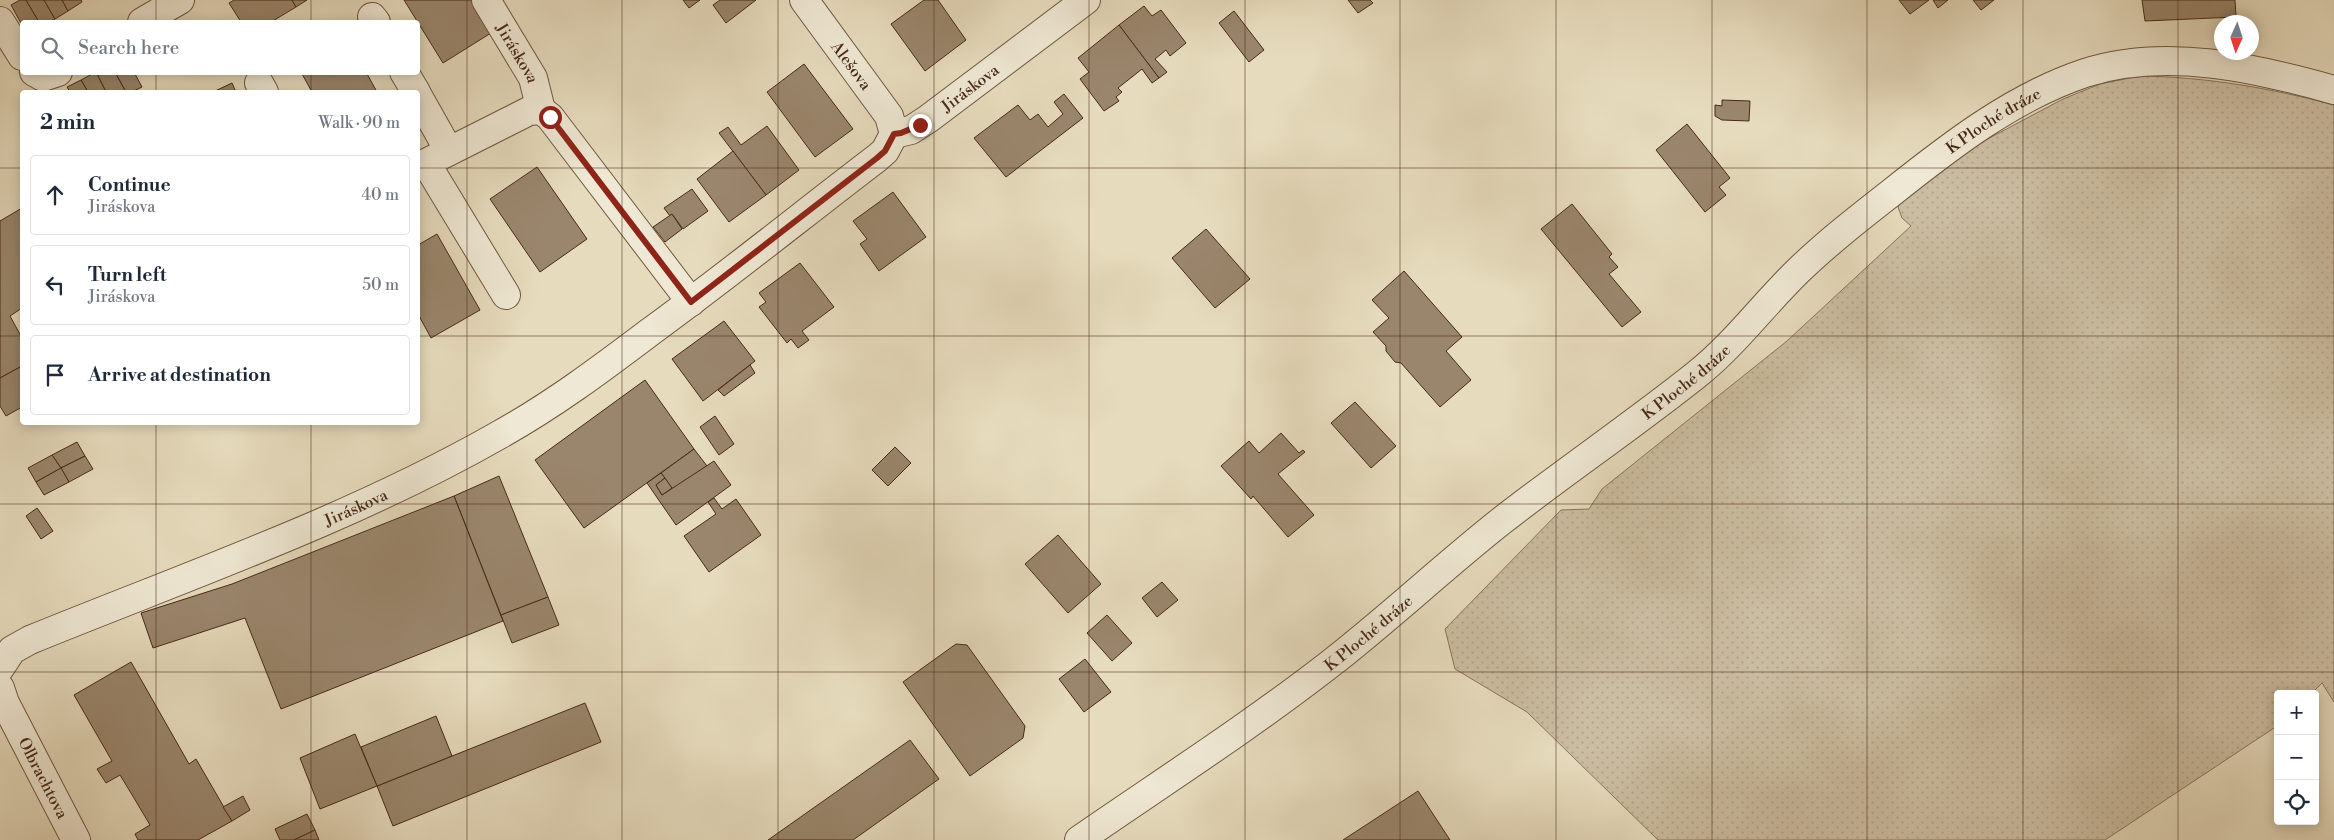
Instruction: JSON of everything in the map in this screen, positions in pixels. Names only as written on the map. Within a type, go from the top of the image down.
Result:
[{"type":"street","points":[[145,20],[180,0]]},
{"type":"street","name":"Jiráskova","points":[[431,160],[529,111],[541,110],[533,78],[486,0]]},
{"type":"street","name":"Alešova","points":[[804,0],[889,116],[894,134]]},
{"type":"street","name":"Jiráskova","points":[[0,668],[12,650],[30,640],[337,516],[446,464],[500,435],[566,395],[691,302],[877,158],[885,151],[894,134],[910,130],[928,119],[1086,0]]},
{"type":"street","points":[[0,21],[20,53]]},
{"type":"street","name":"K Ploché dráze","points":[[1079,840],[1282,700],[1332,662],[1499,523],[1700,372],[1741,332],[1797,272],[1840,233],[1923,168],[1996,116],[2045,88],[2088,72],[2126,64],[2164,62],[2204,64],[2301,81],[2334,90]]},
{"type":"street","points":[[406,75],[415,90]]},
{"type":"street","points":[[420,108],[431,160],[506,295]]},
{"type":"street","points":[[541,110],[550,117],[691,302]]},
{"type":"street","name":"Olbrachtova","points":[[0,688],[5,703],[76,840]]},
{"type":"shaded area","points":[[2140,76],[2214,81],[2286,93],[2334,105],[2334,702],[2322,683],[2315,690],[2274,690],[2274,728],[2105,840],[1658,840],[1527,712],[1455,669],[1445,629],[1561,510],[1589,509],[1602,489],[1787,341],[1911,226],[1902,218],[1898,207],[1906,197],[1965,151],[2063,99],[2100,84]]},
{"type":"building","points":[[20,0],[26,0],[38,20],[20,21],[11,5]]},
{"type":"building","points":[[26,0],[44,0],[55,19],[38,20]]},
{"type":"building","points":[[44,0],[62,0],[68,11],[55,19]]},
{"type":"building","points":[[62,0],[81,0],[82,2],[68,11]]},
{"type":"building","points":[[234,0],[292,0],[296,7],[274,20],[240,20],[229,3]]},
{"type":"building","points":[[292,0],[307,0],[296,7]]},
{"type":"building","points":[[404,0],[471,0],[491,33],[443,63],[420,26],[420,20],[416,20]]},
{"type":"building","points":[[683,0],[700,0],[689,8]]},
{"type":"building","points":[[720,0],[756,0],[726,23],[713,5]]},
{"type":"building","points":[[924,0],[938,0],[966,40],[925,71],[891,24]]},
{"type":"building","points":[[1348,0],[1370,0],[1373,3],[1358,13]]},
{"type":"building","points":[[1899,0],[1929,0],[1910,14]]},
{"type":"building","points":[[1933,0],[1948,0],[1938,8]]},
{"type":"building","points":[[1973,0],[1994,0],[1981,10]]},
{"type":"building","points":[[2142,0],[2235,0],[2236,15],[2214,15],[2214,18],[2145,21]]},
{"type":"building","points":[[1144,6],[1152,16],[1161,10],[1186,43],[1170,56],[1166,50],[1155,59],[1167,72],[1159,78],[1119,25]]},
{"type":"building","points":[[1234,11],[1264,50],[1249,62],[1219,23]]},
{"type":"building","points":[[1119,25],[1159,78],[1152,83],[1142,69],[1118,88],[1122,92],[1116,97],[1119,101],[1104,111],[1080,79],[1089,72],[1078,58]]},
{"type":"building","points":[[804,64],[853,129],[815,157],[767,92]]},
{"type":"building","points":[[90,75],[98,75],[105,90],[87,90],[81,80]]},
{"type":"building","points":[[98,75],[117,75],[125,90],[105,90]]},
{"type":"building","points":[[117,75],[136,75],[142,87],[136,90],[125,90]]},
{"type":"building","points":[[303,75],[368,75],[376,90],[311,90]]},
{"type":"building","points":[[81,80],[87,90],[69,90],[67,87]]},
{"type":"building","points":[[232,83],[235,90],[217,90]]},
{"type":"building","points":[[1064,94],[1083,118],[1006,177],[974,138],[1018,105],[1030,120],[1038,114],[1048,127],[1063,114],[1054,102]]},
{"type":"building","points":[[1722,100],[1750,101],[1749,121],[1722,120],[1715,116],[1715,105],[1722,106]]},
{"type":"building","points":[[1687,124],[1730,178],[1719,187],[1726,195],[1705,212],[1656,150]]},
{"type":"building","points":[[767,126],[799,170],[766,195],[719,133],[728,127],[741,145]]},
{"type":"building","points":[[733,151],[766,195],[729,222],[697,179]]},
{"type":"building","points":[[537,167],[587,239],[540,272],[490,199]]},
{"type":"building","points":[[692,189],[708,211],[683,229],[672,214],[670,216],[664,208]]},
{"type":"building","points":[[893,192],[926,237],[879,271],[860,244],[867,239],[853,221]]},
{"type":"building","points":[[1572,204],[1612,254],[1609,257],[1618,267],[1609,274],[1641,312],[1622,327],[1541,229]]},
{"type":"building","points":[[20,209],[20,309],[10,316],[20,334],[20,367],[0,378],[0,221]]},
{"type":"building","points":[[672,214],[682,229],[665,242],[653,227]]},
{"type":"building","points":[[1206,229],[1250,279],[1215,308],[1172,258]]},
{"type":"building","points":[[437,234],[480,310],[431,338],[420,318],[420,244]]},
{"type":"building","points":[[800,263],[834,307],[802,331],[809,340],[798,348],[791,339],[787,343],[759,307],[766,302],[759,293]]},
{"type":"building","points":[[1404,271],[1462,337],[1446,351],[1471,380],[1440,407],[1401,363],[1395,362],[1386,351],[1386,346],[1373,332],[1389,318],[1372,300]]},
{"type":"building","points":[[724,321],[755,361],[703,401],[672,359]]},
{"type":"building","points":[[750,365],[755,373],[724,396],[718,390]]},
{"type":"building","points":[[20,367],[20,408],[6,416],[0,406],[0,378]]},
{"type":"building","points":[[645,380],[694,449],[584,528],[535,460]]},
{"type":"building","points":[[1355,402],[1396,446],[1371,468],[1331,423]]},
{"type":"building","points":[[715,416],[734,444],[719,455],[700,427]]},
{"type":"building","points":[[1281,433],[1299,453],[1303,450],[1305,452],[1278,474],[1314,515],[1288,537],[1253,496],[1251,499],[1221,466],[1249,441],[1259,453]]},
{"type":"building","points":[[77,442],[85,456],[61,468],[52,455]]},
{"type":"building","points":[[895,447],[911,463],[888,486],[872,470]]},
{"type":"building","points":[[694,449],[707,466],[673,490],[661,473]]},
{"type":"building","points":[[52,455],[61,468],[36,482],[28,468]]},
{"type":"building","points":[[85,456],[93,469],[69,482],[61,468]]},
{"type":"building","points":[[714,461],[731,485],[676,525],[647,483],[661,473],[665,478],[656,485],[662,495]]},
{"type":"building","points":[[61,468],[69,482],[44,495],[36,482]]},
{"type":"building","points":[[499,476],[548,597],[501,615],[454,496]]},
{"type":"building","points":[[665,478],[672,488],[662,495],[656,485]]},
{"type":"building","points":[[454,496],[503,621],[281,709],[245,618],[153,648],[141,613],[232,584]]},
{"type":"building","points":[[714,498],[722,509],[736,499],[761,535],[709,572],[684,536],[716,514],[708,502]]},
{"type":"building","points":[[37,508],[53,531],[41,539],[26,516]]},
{"type":"building","points":[[1058,535],[1101,584],[1068,613],[1025,564]]},
{"type":"building","points":[[1162,582],[1178,600],[1157,617],[1142,598]]},
{"type":"building","points":[[548,597],[559,625],[512,643],[501,615]]},
{"type":"building","points":[[1107,615],[1132,643],[1112,661],[1087,633]]},
{"type":"building","points":[[956,644],[967,645],[1025,726],[1023,738],[970,776],[903,682]]},
{"type":"building","points":[[1085,659],[1111,692],[1084,712],[1059,679]]},
{"type":"building","points":[[131,662],[189,764],[196,759],[232,821],[198,840],[138,840],[135,834],[150,825],[120,775],[106,783],[97,769],[112,761],[74,695]]},
{"type":"building","points":[[585,703],[601,742],[393,826],[377,786]]},
{"type":"building","points":[[436,716],[452,756],[377,786],[361,747]]},
{"type":"building","points":[[355,734],[377,786],[320,809],[300,758]]},
{"type":"building","points":[[910,740],[939,779],[853,840],[768,840]]},
{"type":"building","points":[[1418,791],[1450,840],[1343,840]]},
{"type":"building","points":[[243,796],[250,810],[232,821],[223,807]]},
{"type":"building","points":[[307,814],[315,830],[294,840],[280,840],[275,829]]},
{"type":"building","points":[[315,830],[319,840],[294,840]]},
{"type":"route","points":[[550,117],[691,302],[877,158],[885,151],[894,134],[920,125]]}]
